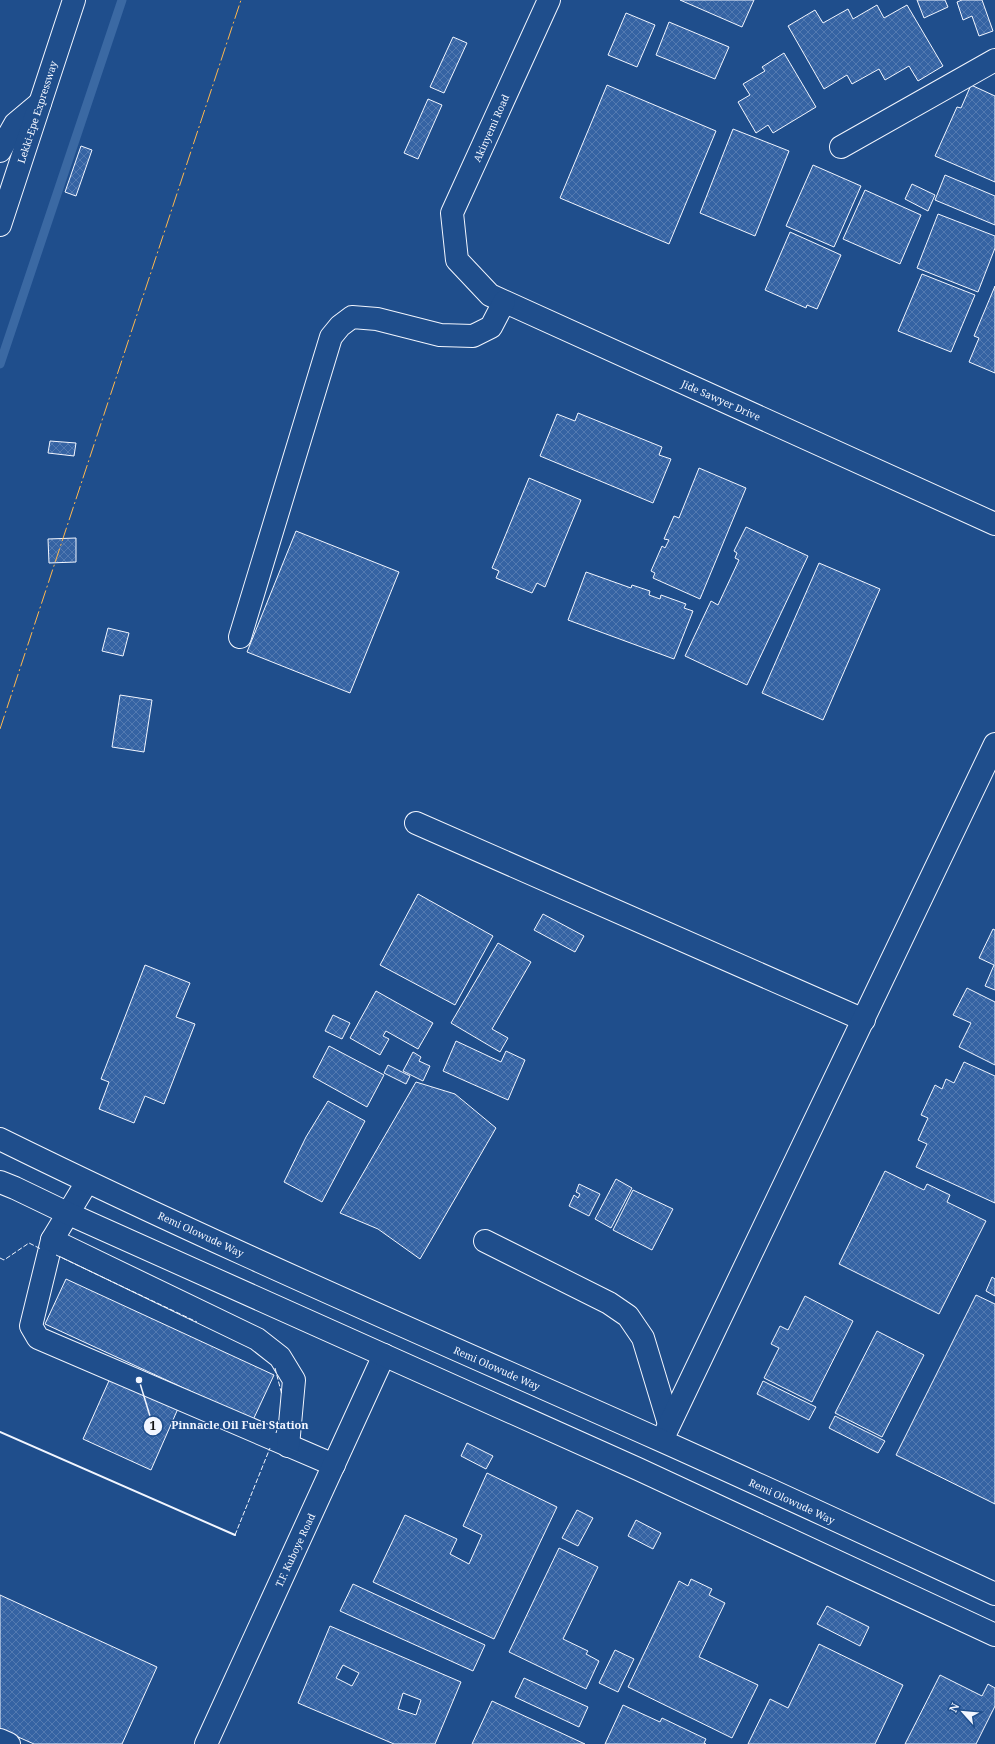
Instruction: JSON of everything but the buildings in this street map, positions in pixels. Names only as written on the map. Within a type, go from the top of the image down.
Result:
[{"type":"main road","name":"Lekki-Epe Expressway","points":[[0,225],[74,0]]},
{"type":"main road","name":"Akinyemi Road","points":[[457,260],[452,213],[549,0]]},
{"type":"main road","points":[[841,147],[995,60]]},
{"type":"main road","points":[[0,152],[15,124],[40,103]]},
{"type":"main road","name":"Jide Sawyer Drive","points":[[457,260],[490,295],[504,302],[995,524]]},
{"type":"main road","points":[[240,637],[331,337],[340,326],[352,317],[377,319],[440,335],[473,336],[491,327],[504,302]]},
{"type":"main road","points":[[665,1432],[864,1020],[995,744]]},
{"type":"main road","points":[[416,823],[864,1020]]},
{"type":"main road","name":"Remi Olowude Way","points":[[0,1139],[87,1182],[398,1325],[665,1432],[995,1594]]},
{"type":"main road","points":[[0,1182],[631,1466],[995,1635]]},
{"type":"main road","points":[[87,1182],[52,1240],[31,1326],[38,1338],[334,1465]]},
{"type":"main road","points":[[52,1240],[258,1339],[280,1357],[294,1380],[288,1446]]},
{"type":"main road","points":[[485,1241],[609,1303],[628,1316],[644,1338],[665,1432]]},
{"type":"main road","name":"T.F. Kuboye Road","points":[[206,1744],[384,1355]]},
{"type":"main road","points":[[0,1740],[9,1744]]},
{"type":"waterway","points":[[0,364],[122,0]]},
{"type":"fence","points":[[0,1258],[4,1260],[29,1243],[41,1249]]},
{"type":"fence","points":[[56,1255],[197,1322]]},
{"type":"fence","points":[[275,1368],[282,1395]]},
{"type":"fence","points":[[276,1433],[280,1420]]},
{"type":"fence","points":[[235,1535],[270,1448]]},
{"type":"wall","points":[[0,1432],[235,1535]]},
{"type":"power","points":[[0,729],[241,0]]},
{"type":"place","name":"Pinnacle Oil Fuel Station","points":[[139,1380]]}]
